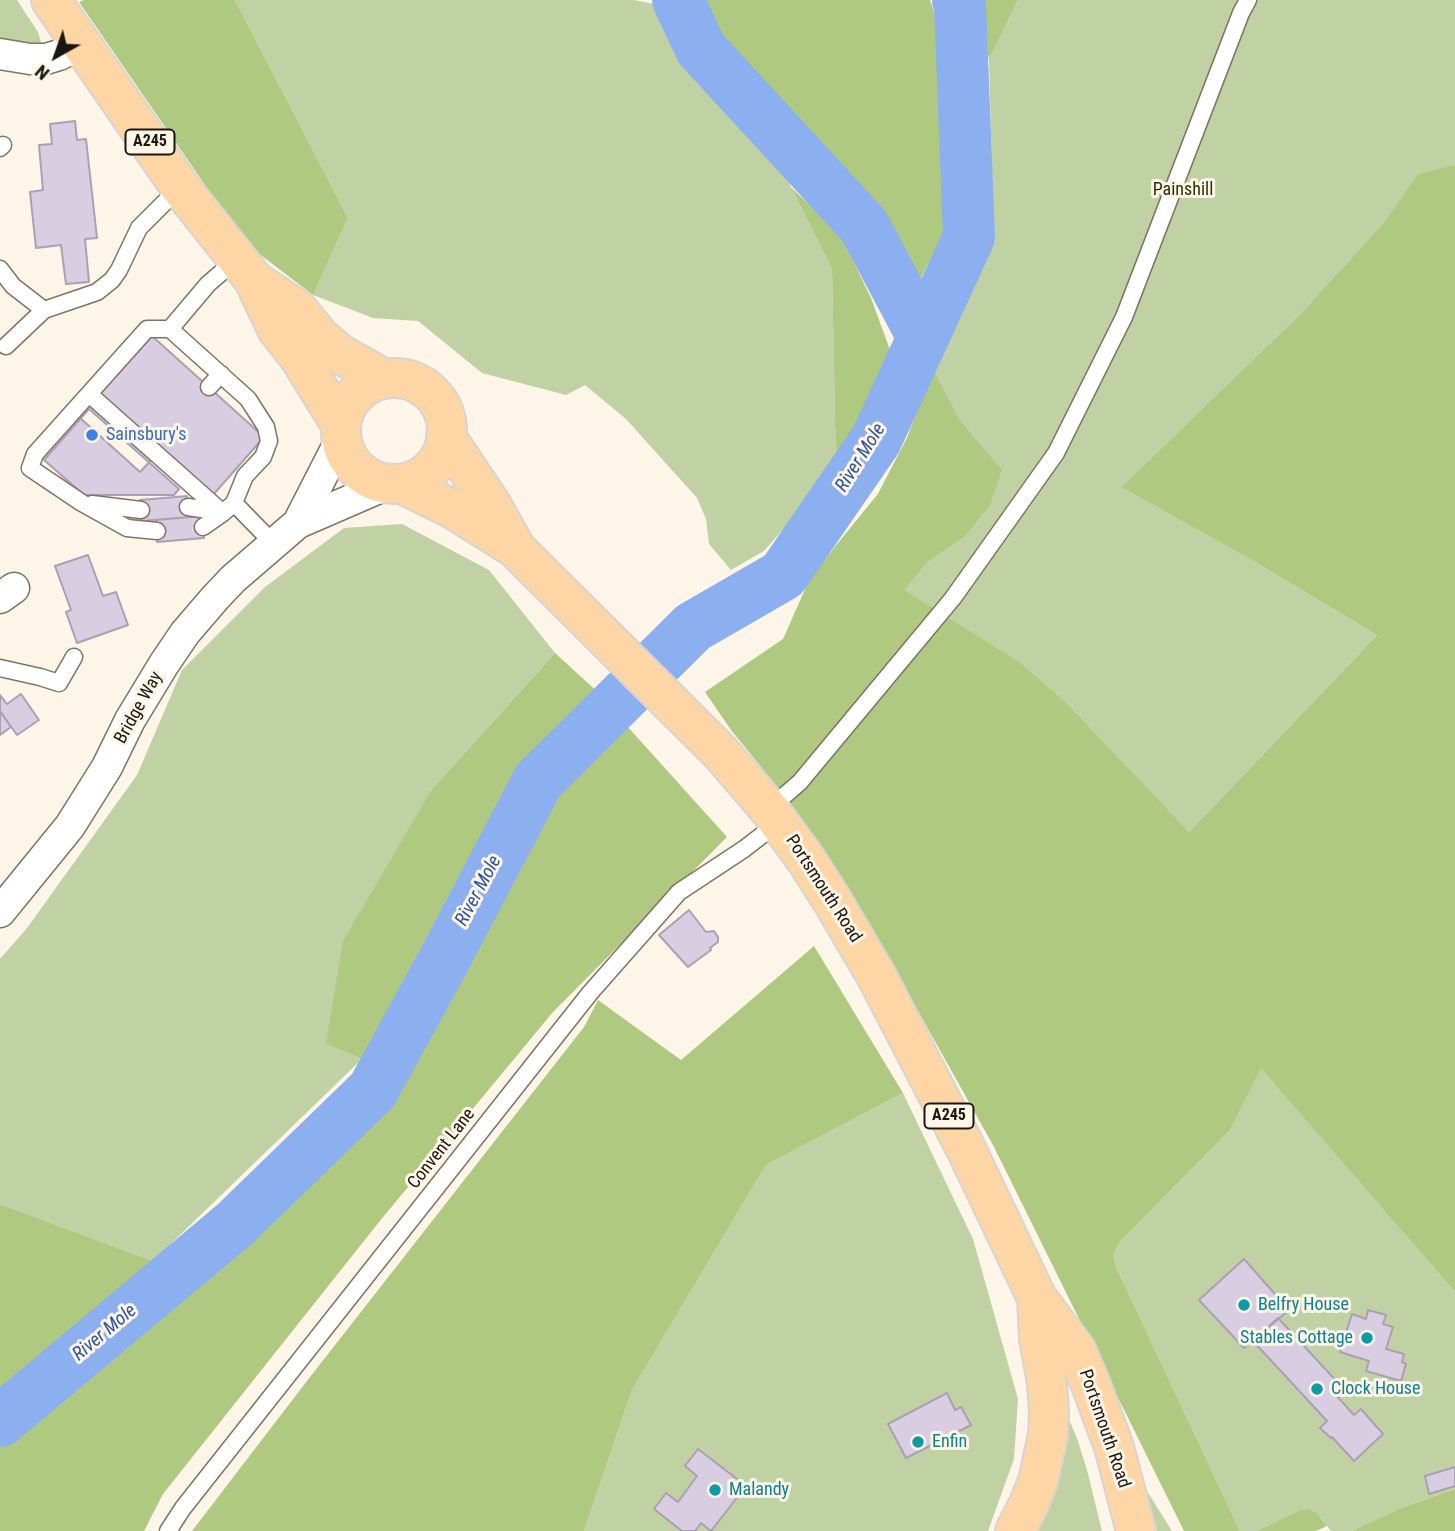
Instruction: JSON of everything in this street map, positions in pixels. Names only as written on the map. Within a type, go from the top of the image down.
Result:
[{"type":"main road","name":"A245","points":[[51,0],[180,187],[246,270]]},
{"type":"main road","points":[[246,270],[298,310],[320,337],[340,354],[385,379]]},
{"type":"main road","points":[[246,270],[277,329],[299,357],[341,432],[345,453],[362,474],[374,481],[395,484],[415,480],[427,473],[443,450],[446,423],[435,398],[425,388],[399,378],[385,379],[372,382],[355,395],[344,412],[341,432]]},
{"type":"main road","name":"Portsmouth Road","points":[[446,437],[491,504],[515,548]]},
{"type":"main road","name":"Portsmouth Road","points":[[395,484],[451,508],[515,548],[721,754],[774,816],[833,902],[877,977],[966,1149],[1037,1298],[1076,1350],[1114,1447],[1136,1531]]},
{"type":"main road","name":"Portsmouth Road","points":[[1016,1531],[1038,1480],[1048,1435],[1048,1383],[1039,1339],[1037,1298]]},
{"type":"street","points":[[0,54],[46,59],[81,44]]},
{"type":"street","name":"Bridge Way","points":[[298,523],[341,432]]},
{"type":"street","name":"Bridge Way","points":[[0,912],[70,826],[107,767],[163,664],[215,598],[298,523],[395,484]]},
{"type":"lane","name":"Convent Lane","points":[[168,1531],[191,1497],[590,993],[679,892],[744,849],[774,816],[783,798],[800,782],[945,608],[1056,453],[1124,317],[1248,0]]},
{"type":"lane","points":[[6,346],[44,310],[97,292],[111,280],[119,270],[139,228],[180,187]]},
{"type":"lane","points":[[0,270],[13,286],[44,310]]},
{"type":"lane","points":[[170,329],[208,284],[246,270]]},
{"type":"lane","points":[[156,531],[127,527],[82,503],[30,468],[35,454],[147,329],[170,329],[248,399],[266,427],[269,441],[263,457],[246,476],[229,508],[203,527]]},
{"type":"lane","points":[[181,362],[193,350]]},
{"type":"lane","points":[[209,387],[221,374]]},
{"type":"lane","points":[[89,394],[273,544]]},
{"type":"lane","points":[[237,412],[248,399]]},
{"type":"lane","points":[[82,503],[141,510]]},
{"type":"lane","points":[[188,507],[229,508]]},
{"type":"lane","points":[[0,668],[58,683],[74,657]]},
{"type":"green space","points":[[0,0],[17,0],[38,32],[41,42],[36,47],[0,43]]},
{"type":"green space","points":[[235,0],[634,0],[659,5],[670,35],[770,145],[832,269],[836,469],[764,551],[731,570],[709,544],[706,519],[697,498],[626,419],[585,385],[566,395],[482,373],[418,321],[373,318],[313,295],[348,218]]},
{"type":"green space","points":[[235,0],[348,218],[313,295],[245,243],[79,2]]},
{"type":"green space","points":[[698,0],[930,0],[940,29],[945,230],[919,282],[849,175],[776,110],[715,40]]},
{"type":"green space","points":[[979,0],[1018,0],[989,60]]},
{"type":"green space","name":"Painshill","points":[[1018,0],[1455,0],[1455,193],[1162,509],[1377,635],[1189,832],[1126,768],[832,550],[878,494],[907,438],[942,343],[994,242],[989,60]]},
{"type":"green space","points":[[1455,165],[1455,1292],[1261,1068],[1230,1130],[1119,1243],[1113,1255],[1117,1269],[1240,1531],[1184,1531],[994,1147],[870,925],[787,799],[731,730],[705,692],[783,639],[810,578],[878,494],[907,438],[933,370],[960,421],[1002,470],[990,505],[965,536],[928,561],[904,590],[1019,662],[1064,701],[1189,832],[1377,635],[1122,487],[1300,315],[1384,223],[1418,174]]},
{"type":"green space","points":[[791,187],[841,236],[871,298],[893,358],[892,372],[836,469],[832,269]]},
{"type":"green space","points":[[402,524],[489,570],[555,653],[432,789],[326,1044],[362,1059],[153,1261],[0,1204],[0,959],[27,928],[137,775],[182,670],[265,587],[344,528]]},
{"type":"green space","points":[[555,653],[601,695],[509,782],[362,1059],[326,1044],[343,941],[432,789]]},
{"type":"green space","points":[[627,726],[727,837],[553,1012],[379,1222],[163,1494],[144,1531],[0,1531],[0,1446],[296,1197],[398,1087],[553,796]]},
{"type":"green space","points":[[814,946],[903,1093],[766,1165],[632,1390],[584,1531],[192,1531],[584,1027],[598,1000],[681,1060]]},
{"type":"green space","points":[[1261,1067],[1455,1292],[1455,1489],[1401,1508],[1351,1531],[1331,1531],[1318,1514],[1298,1511],[1256,1531],[1240,1531],[1117,1269],[1113,1255],[1119,1243],[1230,1130]]},
{"type":"green space","points":[[903,1093],[973,1239],[1018,1399],[1014,1459],[988,1531],[584,1531],[632,1390],[766,1165]]},
{"type":"green space","points":[[0,1204],[153,1261],[0,1393]]},
{"type":"green space","points":[[1063,1406],[1087,1470],[1102,1531],[1024,1531]]},
{"type":"green space","points":[[1145,1488],[1172,1531],[1155,1531]]},
{"type":"green space","points":[[1455,1489],[1455,1531],[1351,1531],[1401,1508]]},
{"type":"green space","points":[[1308,1509],[1318,1514],[1327,1526],[1316,1531],[1256,1531],[1298,1511]]},
{"type":"building","points":[[75,121],[77,140],[86,139],[97,238],[85,239],[89,282],[66,284],[61,245],[36,248],[30,192],[43,190],[39,145],[52,144],[50,124]]},
{"type":"building","points":[[152,336],[264,437],[206,503],[155,456],[140,472],[79,417]]},
{"type":"building","name":"Sainsbury's","points":[[89,409],[179,489],[174,495],[84,495],[44,460]]},
{"type":"building","points":[[187,496],[189,517],[142,521],[140,500]]},
{"type":"building","points":[[202,516],[204,538],[157,542],[156,520]]},
{"type":"building","points":[[88,555],[103,596],[116,592],[128,625],[77,643],[66,612],[71,610],[55,566]]},
{"type":"building","points":[[21,694],[39,720],[17,735],[0,711],[0,695],[7,704]]},
{"type":"building","points":[[0,711],[11,727],[0,735]]},
{"type":"building","points":[[689,910],[706,932],[714,931],[718,942],[688,967],[659,935]]},
{"type":"building","name":"Belfry House","points":[[1244,1259],[1289,1310],[1244,1348],[1199,1300]]},
{"type":"building","name":"Stables Cottage","points":[[1368,1310],[1386,1315],[1383,1324],[1393,1327],[1386,1349],[1404,1354],[1402,1362],[1406,1364],[1401,1381],[1366,1371],[1369,1361],[1340,1352],[1352,1314],[1366,1319]]},
{"type":"building","name":"Clock House","points":[[1278,1318],[1340,1385],[1333,1392],[1354,1415],[1361,1409],[1383,1434],[1354,1461],[1320,1428],[1327,1421],[1253,1341]]},
{"type":"building","name":"Enfin","points":[[947,1393],[955,1410],[961,1407],[971,1425],[906,1458],[888,1424]]},
{"type":"building","name":"Malandy","points":[[698,1449],[746,1486],[711,1531],[701,1523],[695,1531],[682,1531],[654,1509],[666,1493],[678,1502],[697,1476],[685,1466]]},
{"type":"building","points":[[1455,1467],[1455,1486],[1429,1494],[1425,1476]]},
{"type":"waterway","name":"River Mole","points":[[678,0],[701,49],[864,226],[923,337]]},
{"type":"waterway","name":"River Mole","points":[[0,1421],[235,1224],[373,1090],[538,781],[693,627],[783,575],[876,440],[969,237],[958,0]]},
{"type":"place","name":"Sainsbury's","points":[[92,435]]},
{"type":"place","name":"Belfry House","points":[[1244,1305]]},
{"type":"place","name":"Stables Cottage","points":[[1367,1338]]},
{"type":"place","name":"Clock House","points":[[1317,1389]]},
{"type":"place","name":"Enfin","points":[[918,1442]]},
{"type":"place","name":"Malandy","points":[[715,1490]]}]
